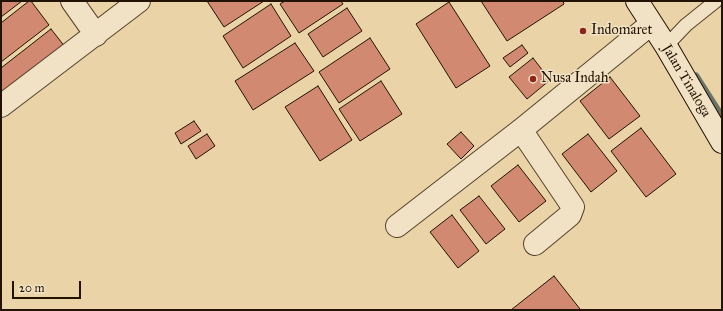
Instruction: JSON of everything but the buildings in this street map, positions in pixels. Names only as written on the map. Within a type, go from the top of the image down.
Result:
[{"type":"street","points":[[72,1],[96,35]]},
{"type":"street","points":[[1,106],[139,1]]},
{"type":"street","name":"Jalan Tinaloga","points":[[637,1],[666,46],[722,142]]},
{"type":"street","points":[[398,226],[521,130],[651,24]]},
{"type":"street","points":[[521,130],[573,207],[570,215],[535,244]]},
{"type":"lane","points":[[666,46],[686,25],[716,1]]},
{"type":"waterway","points":[[696,76],[722,117]]},
{"type":"place","name":"Indomaret","points":[[583,31]]},
{"type":"place","name":"Nusa Indah","points":[[533,79]]}]
